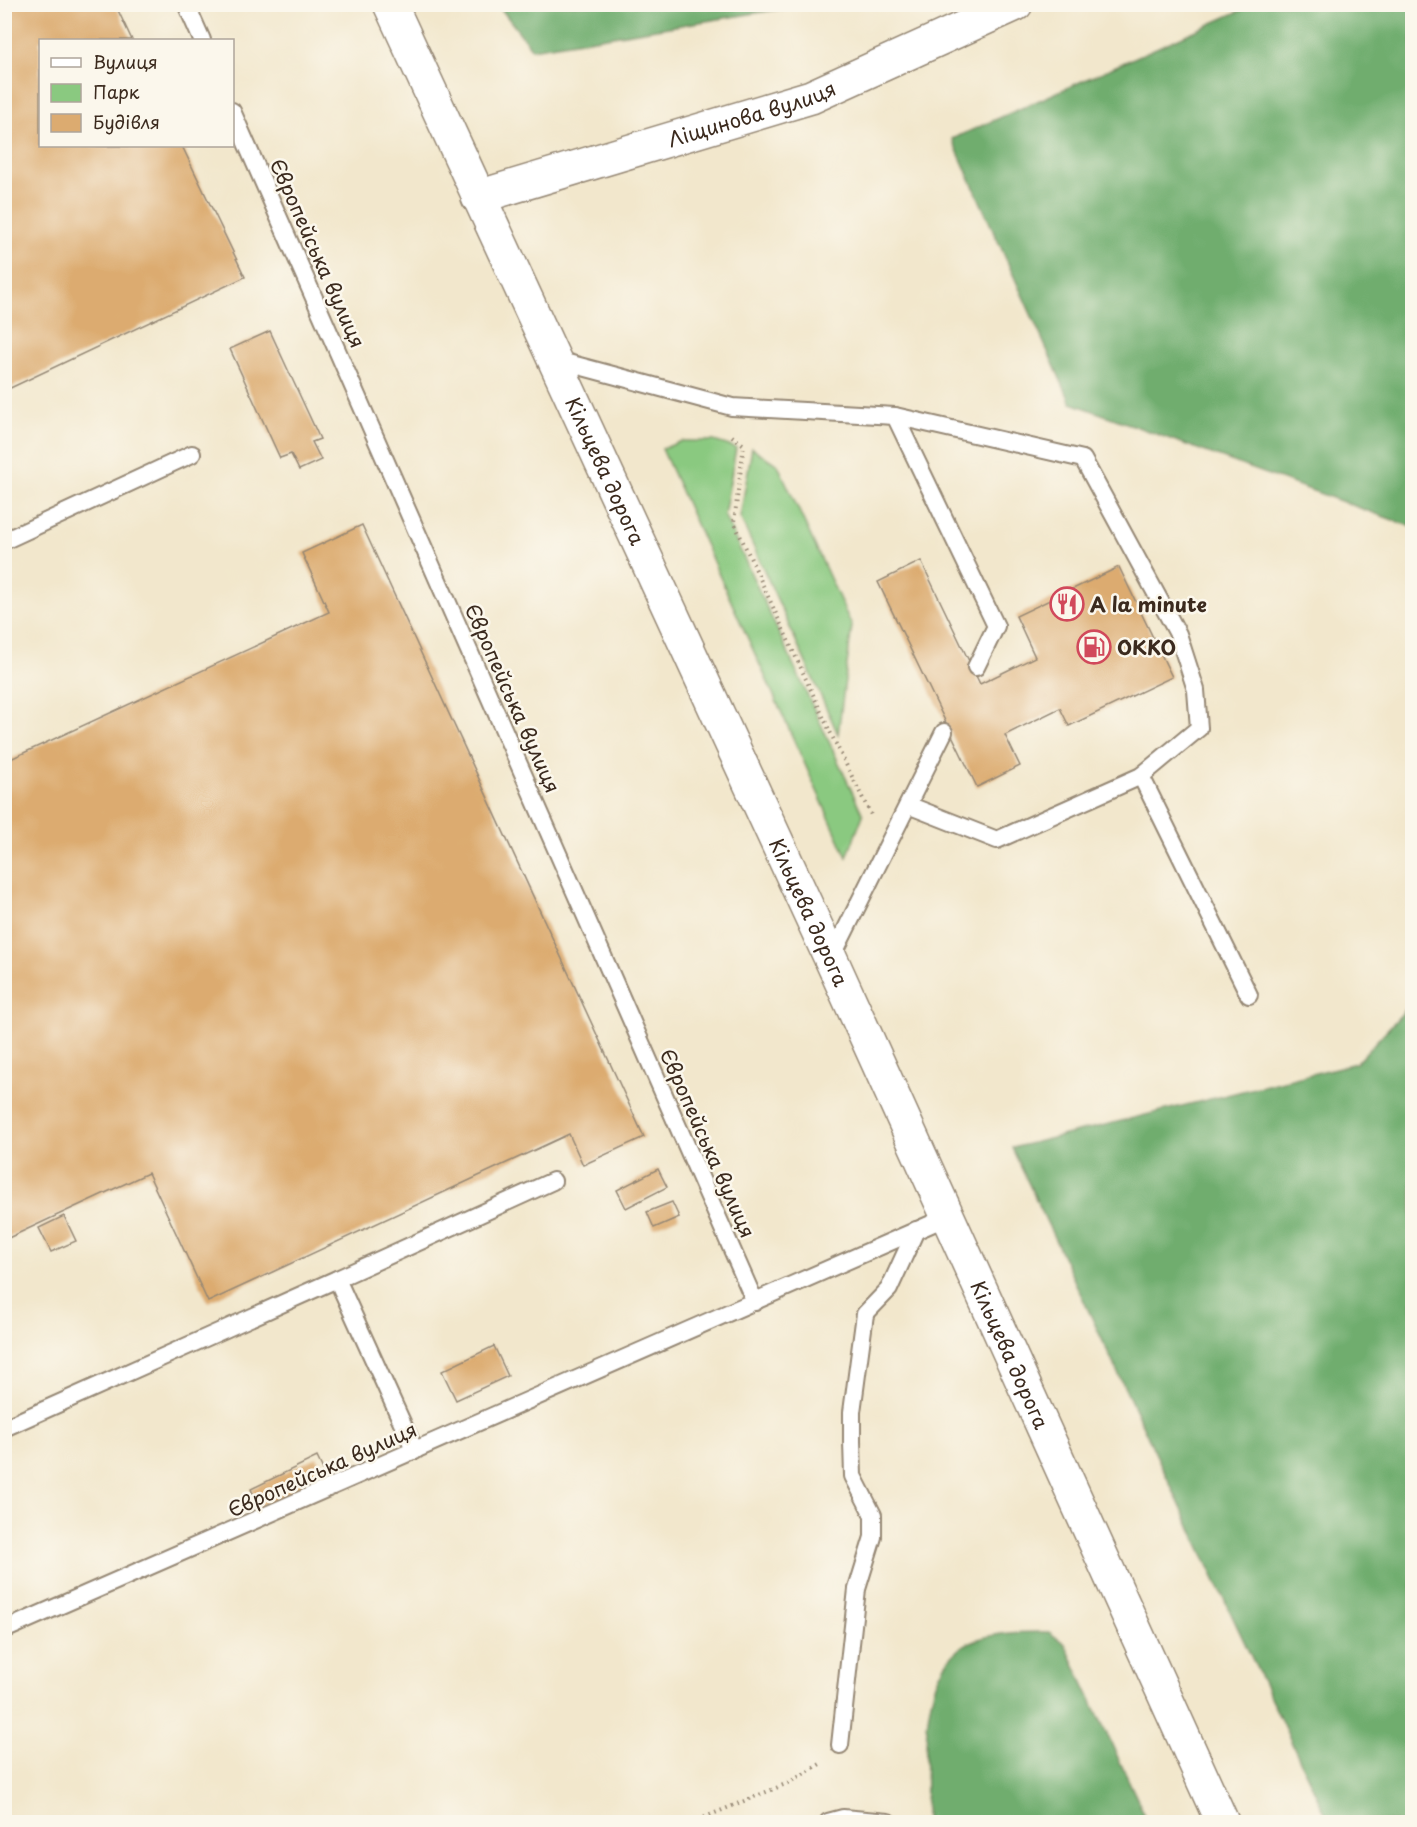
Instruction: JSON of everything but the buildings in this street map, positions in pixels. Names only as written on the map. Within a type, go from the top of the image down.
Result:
[{"type":"main road","name":"Кільцева дорога","points":[[390,4],[552,359],[831,958],[1222,1822]]},
{"type":"main road","name":"Ліщинова вулиця","points":[[478,197],[812,97],[1017,4]]},
{"type":"lane","points":[[186,4],[202,39]]},
{"type":"lane","name":"Європейська вулиця","points":[[234,116],[755,1302]]},
{"type":"lane","points":[[552,359],[732,407],[895,416],[1083,459],[1178,634],[1196,690],[1199,728],[1141,776],[997,840],[908,805]]},
{"type":"lane","points":[[895,416],[996,626],[976,667]]},
{"type":"lane","points":[[4,541],[192,454]]},
{"type":"lane","points":[[831,958],[944,732]]},
{"type":"lane","points":[[1141,776],[1249,995]]},
{"type":"lane","points":[[4,1428],[553,1181]]},
{"type":"lane","name":"Європейська вулиця","points":[[4,1630],[947,1217]]},
{"type":"lane","points":[[840,1745],[857,1589],[873,1537],[873,1515],[853,1476],[852,1412],[865,1314],[889,1288],[916,1230]]},
{"type":"lane","points":[[337,1279],[415,1451]]},
{"type":"lane","points":[[828,1822],[843,1818],[888,1822]]},
{"type":"path","points":[[729,433],[744,445],[734,522],[832,736],[874,820]]},
{"type":"path","points":[[693,1822],[788,1783],[826,1760],[840,1745]]},
{"type":"green space","points":[[1255,4],[1412,5],[1412,527],[1071,403],[952,139]]},
{"type":"green space","points":[[498,5],[806,5],[532,49]]},
{"type":"green space","points":[[682,441],[714,441],[736,448],[724,515],[863,815],[847,857],[662,449]]},
{"type":"green space","points":[[752,448],[778,465],[852,626],[838,734],[740,517]]},
{"type":"green space","points":[[1412,1003],[1412,1822],[1329,1822],[1012,1148],[1356,1063]]},
{"type":"green space","points":[[1049,1632],[1065,1644],[1148,1822],[926,1822],[926,1754],[930,1705],[936,1682],[946,1663],[960,1648],[980,1638],[1003,1634]]},
{"type":"place","name":"A la minute","points":[[1067,604]]},
{"type":"place","name":"ОККО","points":[[1094,647]]}]
